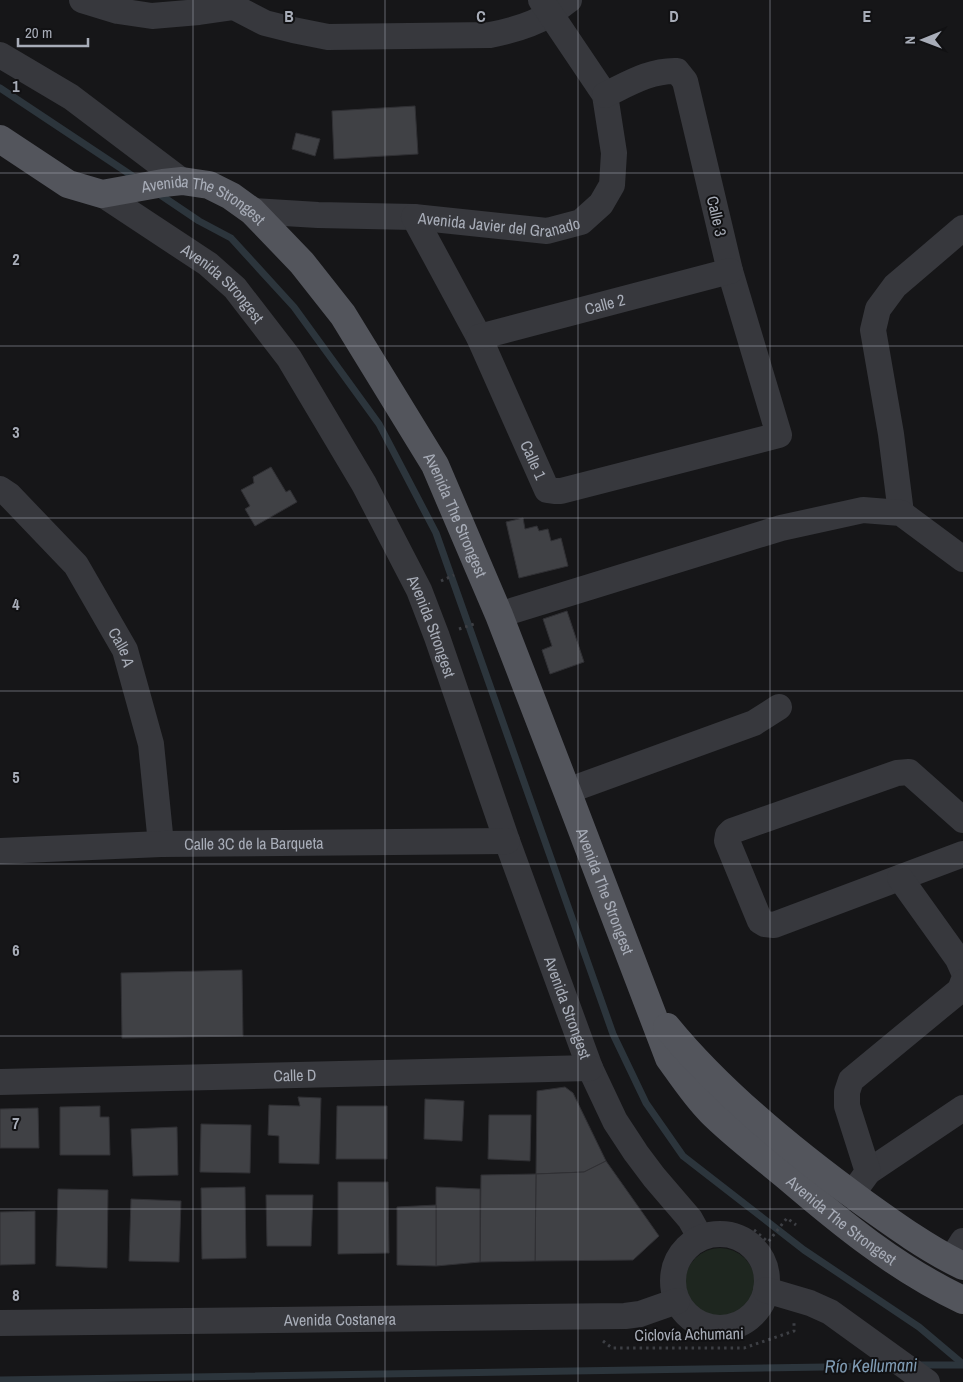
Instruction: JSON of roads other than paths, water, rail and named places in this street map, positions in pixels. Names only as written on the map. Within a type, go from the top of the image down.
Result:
[{"type":"main road","name":"Avenida Strongest","points":[[0,139],[68,184],[114,192]]},
{"type":"main road","name":"Avenida The Strongest","points":[[114,192],[173,182],[209,185],[231,196],[252,211],[302,262],[342,315],[435,464],[489,619],[567,791],[669,1058],[685,1081],[711,1111],[835,1218],[881,1252],[935,1286],[963,1300]]},
{"type":"main road","name":"Avenida The Strongest","points":[[649,1004],[686,1050],[715,1080],[818,1168],[900,1228],[959,1256]]},
{"type":"main road","points":[[835,1218],[852,1194]]},
{"type":"main road","points":[[935,1286],[959,1256]]},
{"type":"street","points":[[82,0],[118,11],[152,16],[199,12],[237,4],[264,23],[328,37],[490,35],[508,32],[525,26],[553,5]]},
{"type":"street","name":"Avenida Javier del Granado","points":[[252,211],[318,216],[414,217],[547,231],[581,222],[601,204],[612,185],[614,154],[605,95],[553,5]]},
{"type":"street","points":[[0,55],[71,97],[173,182]]},
{"type":"street","name":"Calle 3","points":[[605,95],[654,72],[676,71],[685,82],[730,271],[780,435]]},
{"type":"street","name":"Avenida Strongest","points":[[114,192],[208,264],[235,288],[289,358],[364,484],[419,590],[507,841],[590,1068],[615,1121],[636,1153],[690,1219],[700,1238]]},
{"type":"street","name":"Calle 1","points":[[414,217],[480,337],[546,490],[561,491],[780,435]]},
{"type":"street","points":[[901,513],[891,434],[873,330],[878,309],[895,286],[963,228]]},
{"type":"street","name":"Calle 2","points":[[480,337],[730,271]]},
{"type":"street","name":"Calle A","points":[[0,489],[9,495],[76,565],[125,650],[151,744],[160,844]]},
{"type":"street","points":[[489,619],[781,528],[863,510],[901,513],[963,559]]},
{"type":"street","points":[[567,791],[754,723],[779,707]]},
{"type":"street","points":[[963,820],[909,772],[903,772],[732,830],[728,835],[727,841],[760,921],[765,924],[774,925],[963,854]]},
{"type":"street","name":"Calle 3C de la Barqueta","points":[[0,851],[160,844],[507,841]]},
{"type":"street","points":[[900,878],[958,959],[963,970]]},
{"type":"street","points":[[868,1172],[847,1106],[847,1092],[851,1080],[960,990],[963,982]]},
{"type":"street","name":"Calle D","points":[[0,1082],[590,1068]]},
{"type":"street","points":[[852,1194],[868,1172],[963,1108]]},
{"type":"street","points":[[715,1233],[731,1234],[746,1241],[758,1252],[764,1264],[767,1277],[766,1290],[762,1303],[754,1314],[742,1323],[728,1328],[712,1328],[698,1323],[685,1314],[677,1302],[673,1290],[672,1277],[680,1254],[689,1244],[715,1233]]},
{"type":"street","points":[[766,1290],[810,1303],[830,1312],[927,1382]]},
{"type":"street","name":"Avenida Costanera","points":[[0,1323],[625,1316],[640,1314],[677,1302]]},
{"type":"waterway","points":[[0,88],[137,179]]},
{"type":"waterway","points":[[156,192],[199,221],[231,238],[294,307],[379,424],[436,533],[613,1034],[646,1103],[683,1156],[804,1250],[919,1327],[963,1364]]},
{"type":"waterway","name":"Río Kellumani","points":[[918,1365],[963,1365]]},
{"type":"waterway","name":"Río Kellumani","points":[[0,1380],[889,1366]]}]
